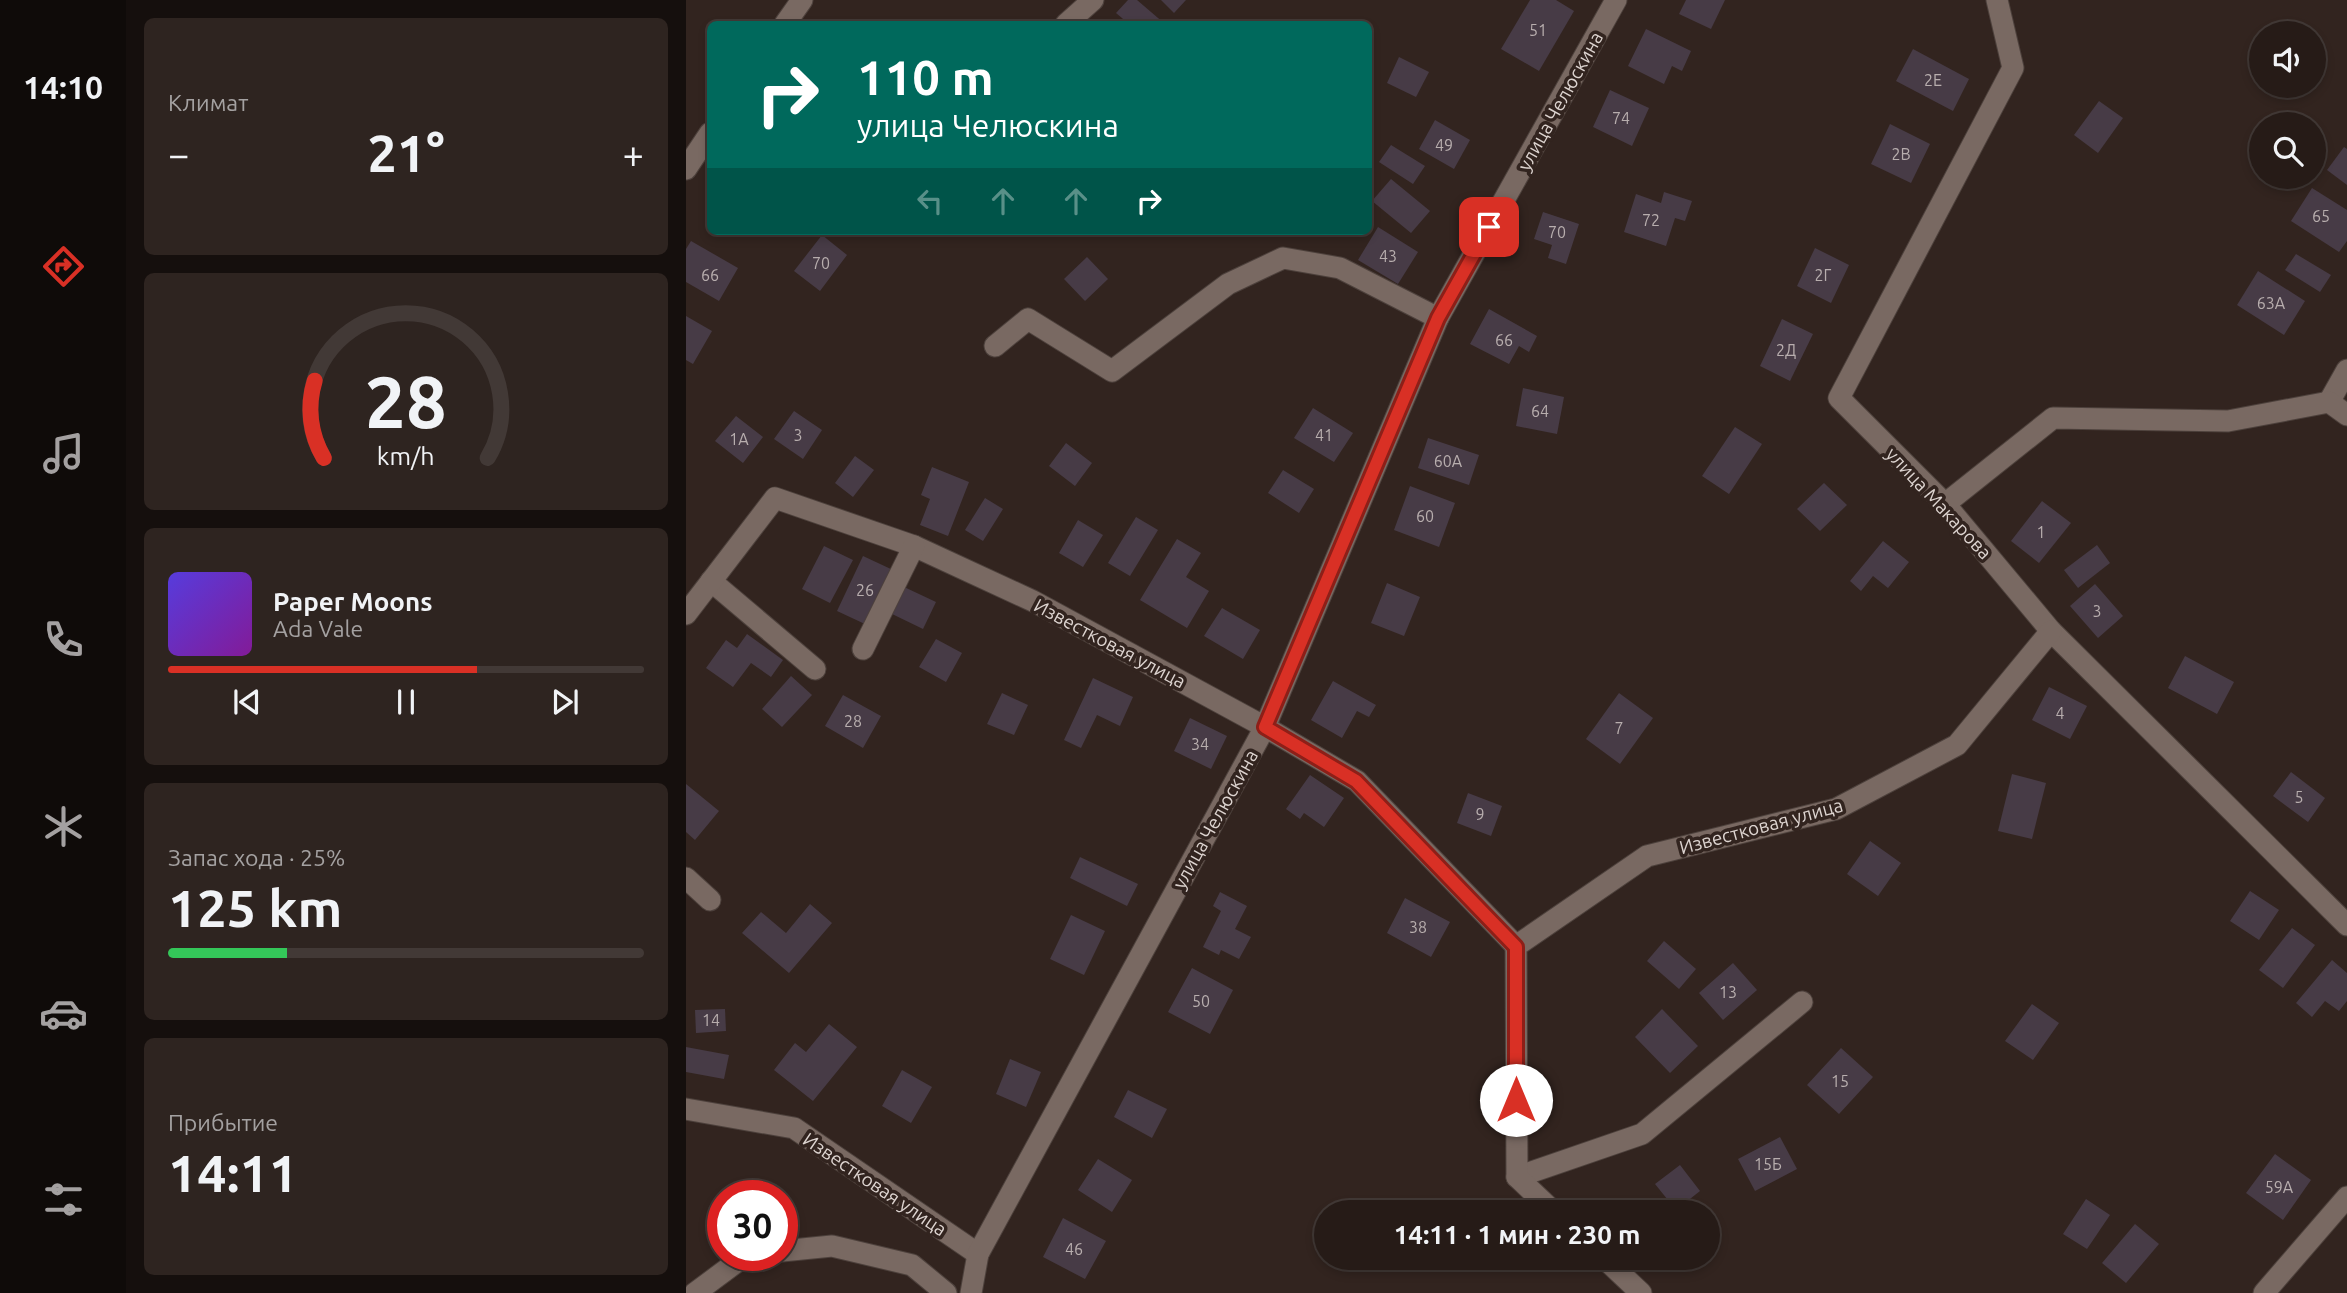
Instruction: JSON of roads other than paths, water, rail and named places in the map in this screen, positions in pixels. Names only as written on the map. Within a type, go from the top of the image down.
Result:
[{"type":"street","points":[[787,21],[802,0]]},
{"type":"street","points":[[1069,21],[1093,0]]},
{"type":"street","name":"улица Челюскина","points":[[971,1293],[978,1254],[1265,727],[1438,318],[1616,0]]},
{"type":"street","name":"улица Макарова","points":[[1997,0],[2013,68],[1839,398],[1945,504],[2051,631],[2347,925]]},
{"type":"street","points":[[686,169],[707,138]]},
{"type":"street","points":[[995,346],[1028,319],[1112,371],[1227,284],[1283,258],[1340,268],[1438,318]]},
{"type":"street","points":[[2329,402],[2347,370]]},
{"type":"street","points":[[1945,504],[2053,418],[2228,421],[2329,402],[2347,415]]},
{"type":"street","name":"Известковая улица","points":[[686,614],[775,498],[914,546],[1033,601],[1265,727],[1356,781],[1516,947],[1647,856],[1836,809],[1956,746],[2051,631]]},
{"type":"street","points":[[863,649],[914,546]]},
{"type":"street","points":[[711,581],[815,669]]},
{"type":"street","points":[[686,878],[710,900]]},
{"type":"street","points":[[1516,947],[1517,1177],[1541,1200]]},
{"type":"street","points":[[1517,1177],[1642,1134],[1802,1002]]},
{"type":"street","name":"Известковая улица","points":[[686,1110],[794,1128],[978,1254]]},
{"type":"street","points":[[2264,1293],[2347,1197]]},
{"type":"street","points":[[798,1249],[832,1246],[912,1265],[946,1293]]},
{"type":"street","points":[[1617,1270],[1642,1293]]},
{"type":"street","points":[[695,1293],[725,1271]]}]
